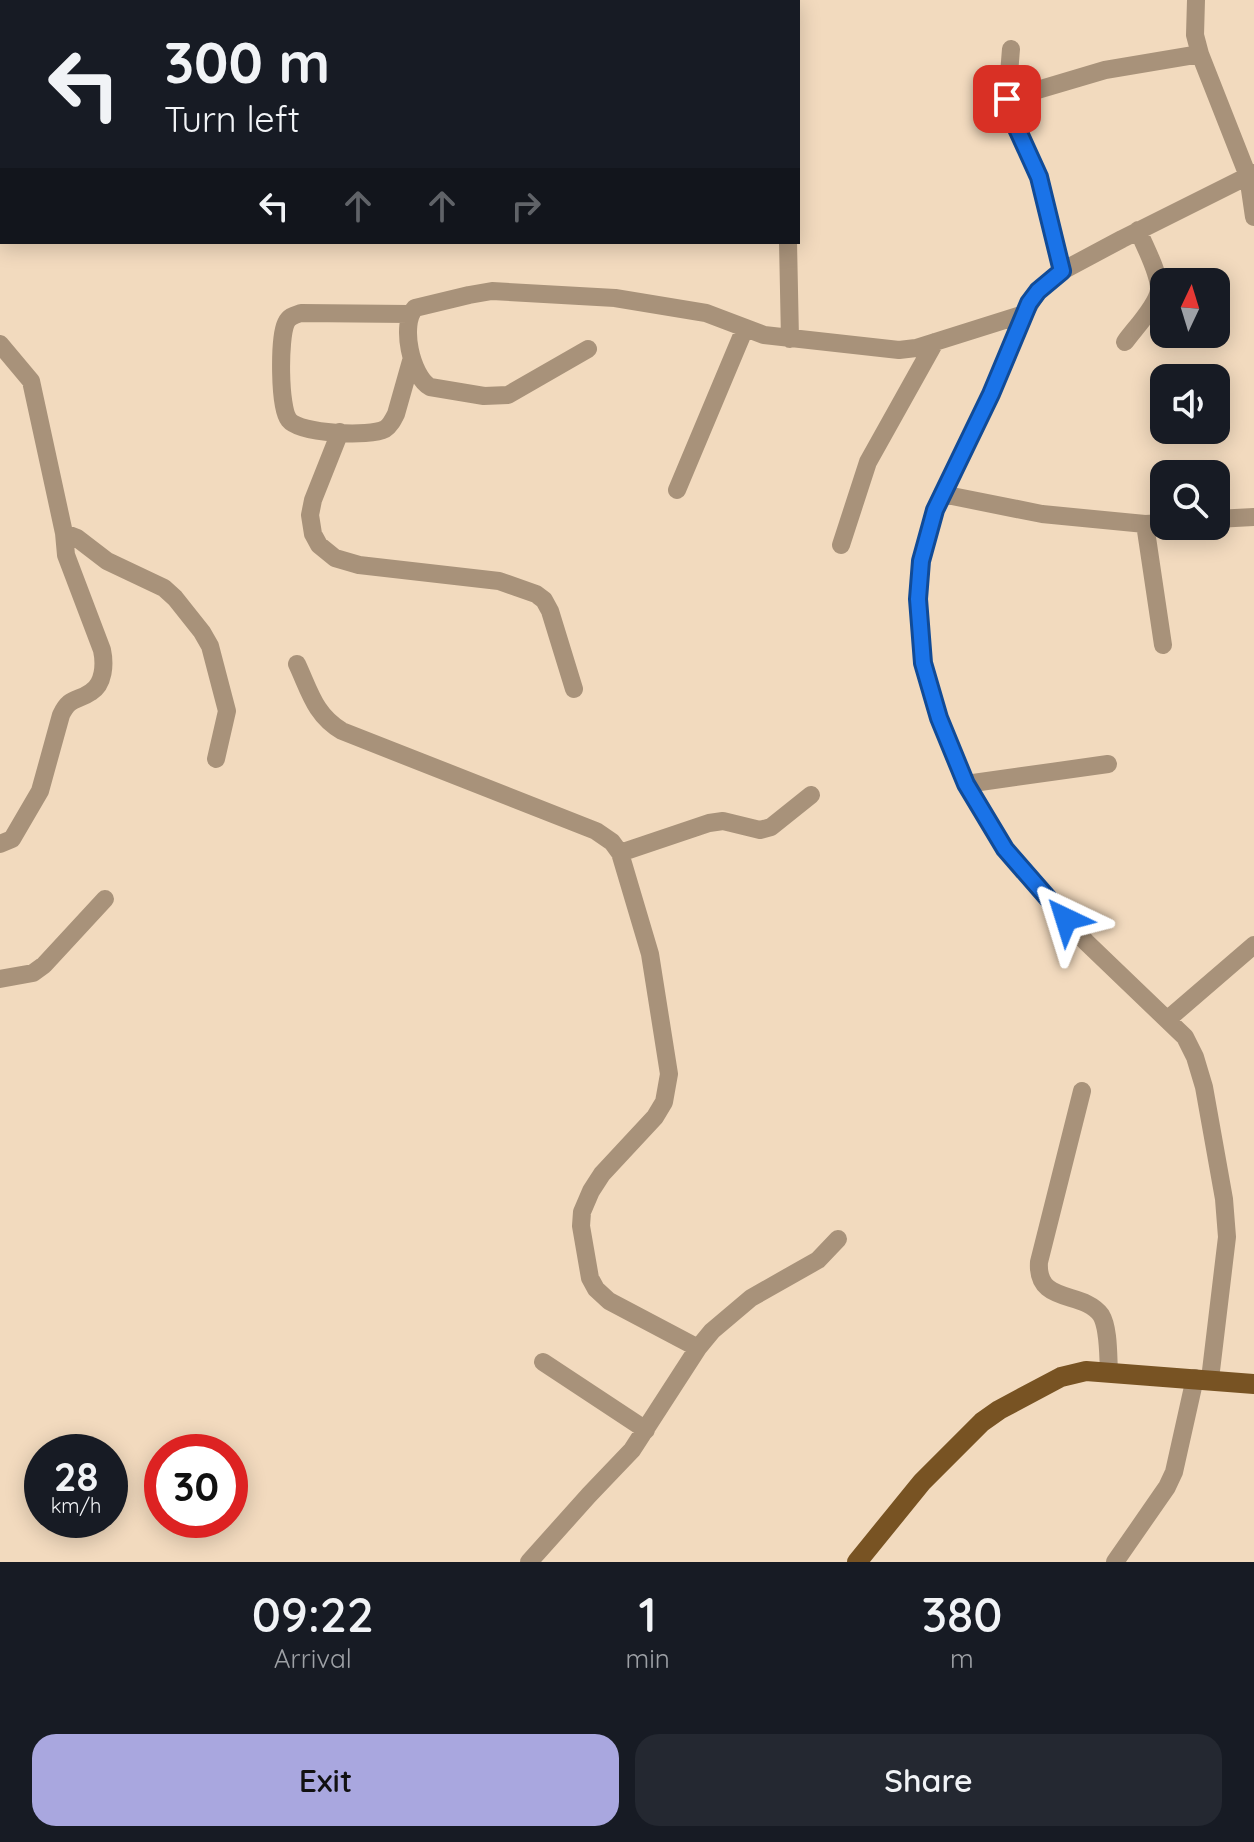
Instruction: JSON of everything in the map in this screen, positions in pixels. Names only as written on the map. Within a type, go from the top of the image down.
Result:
[{"type":"main road","points":[[857,1562],[922,1482],[982,1422],[1061,1377],[1086,1371],[1254,1384]]},
{"type":"street","points":[[1196,0],[1195,35],[1200,54],[1251,174],[1254,217]]},
{"type":"street","points":[[1011,49],[1009,111],[1039,177],[1062,271]]},
{"type":"street","points":[[1007,99],[1105,70],[1200,54]]},
{"type":"street","points":[[1115,1562],[1174,1472],[1202,1379],[1227,1237],[1224,1199],[1204,1087],[1185,1037],[1086,942],[1005,849],[966,784],[939,718],[923,663],[918,599],[921,561],[935,510],[991,394],[1024,314],[1038,291],[1062,271],[1251,174]]},
{"type":"street","points":[[1125,342],[1153,305],[1159,290],[1138,230]]},
{"type":"street","points":[[788,244],[790,339]]},
{"type":"street","points":[[409,314],[301,313],[290,317],[285,323],[281,353],[283,408],[292,423],[306,430],[371,432],[384,429],[396,414],[411,361],[409,314],[415,308],[492,291],[615,298],[706,313],[764,335],[899,350],[916,348],[1024,314]]},
{"type":"street","points":[[677,490],[745,328]]},
{"type":"street","points":[[841,545],[868,462],[935,342]]},
{"type":"street","points":[[0,344],[31,381],[66,555],[105,662],[95,689],[65,705],[40,791],[12,839],[0,844]]},
{"type":"street","points":[[411,361],[424,383],[430,387],[484,396],[508,395],[588,349]]},
{"type":"street","points":[[340,432],[310,515],[313,534],[319,545],[335,558],[359,565],[486,578],[536,594],[550,611],[574,689]]},
{"type":"street","points":[[942,494],[1042,514],[1150,524]]},
{"type":"street","points":[[1230,518],[1254,517]]},
{"type":"street","points":[[1145,524],[1163,645]]},
{"type":"street","points":[[64,533],[77,538],[107,561],[164,588],[202,632],[210,646],[227,711],[216,759]]},
{"type":"street","points":[[297,664],[320,714],[328,723],[596,831],[612,842],[620,853],[650,954],[669,1074],[664,1102],[655,1117],[602,1174],[582,1212],[581,1226],[590,1278],[596,1289],[609,1301],[698,1348]]},
{"type":"street","points":[[966,784],[1108,764]]},
{"type":"street","points":[[620,853],[709,823],[723,821],[760,830],[771,827],[811,795]]},
{"type":"street","points":[[0,979],[33,973],[44,965],[105,899]]},
{"type":"street","points":[[1168,1019],[1254,945]]},
{"type":"street","points":[[1082,1091],[1038,1273],[1044,1284],[1055,1293],[1090,1306],[1100,1314],[1105,1326],[1109,1372]]},
{"type":"street","points":[[529,1562],[632,1450],[712,1331],[751,1298],[818,1260],[838,1239]]},
{"type":"street","points":[[543,1362],[646,1430]]},
{"type":"route","points":[[1007,99],[1009,111],[1039,177],[1062,271],[1029,303],[991,394],[935,510],[921,561],[918,599],[923,663],[939,718],[966,784],[1005,849],[1066,919]]}]
